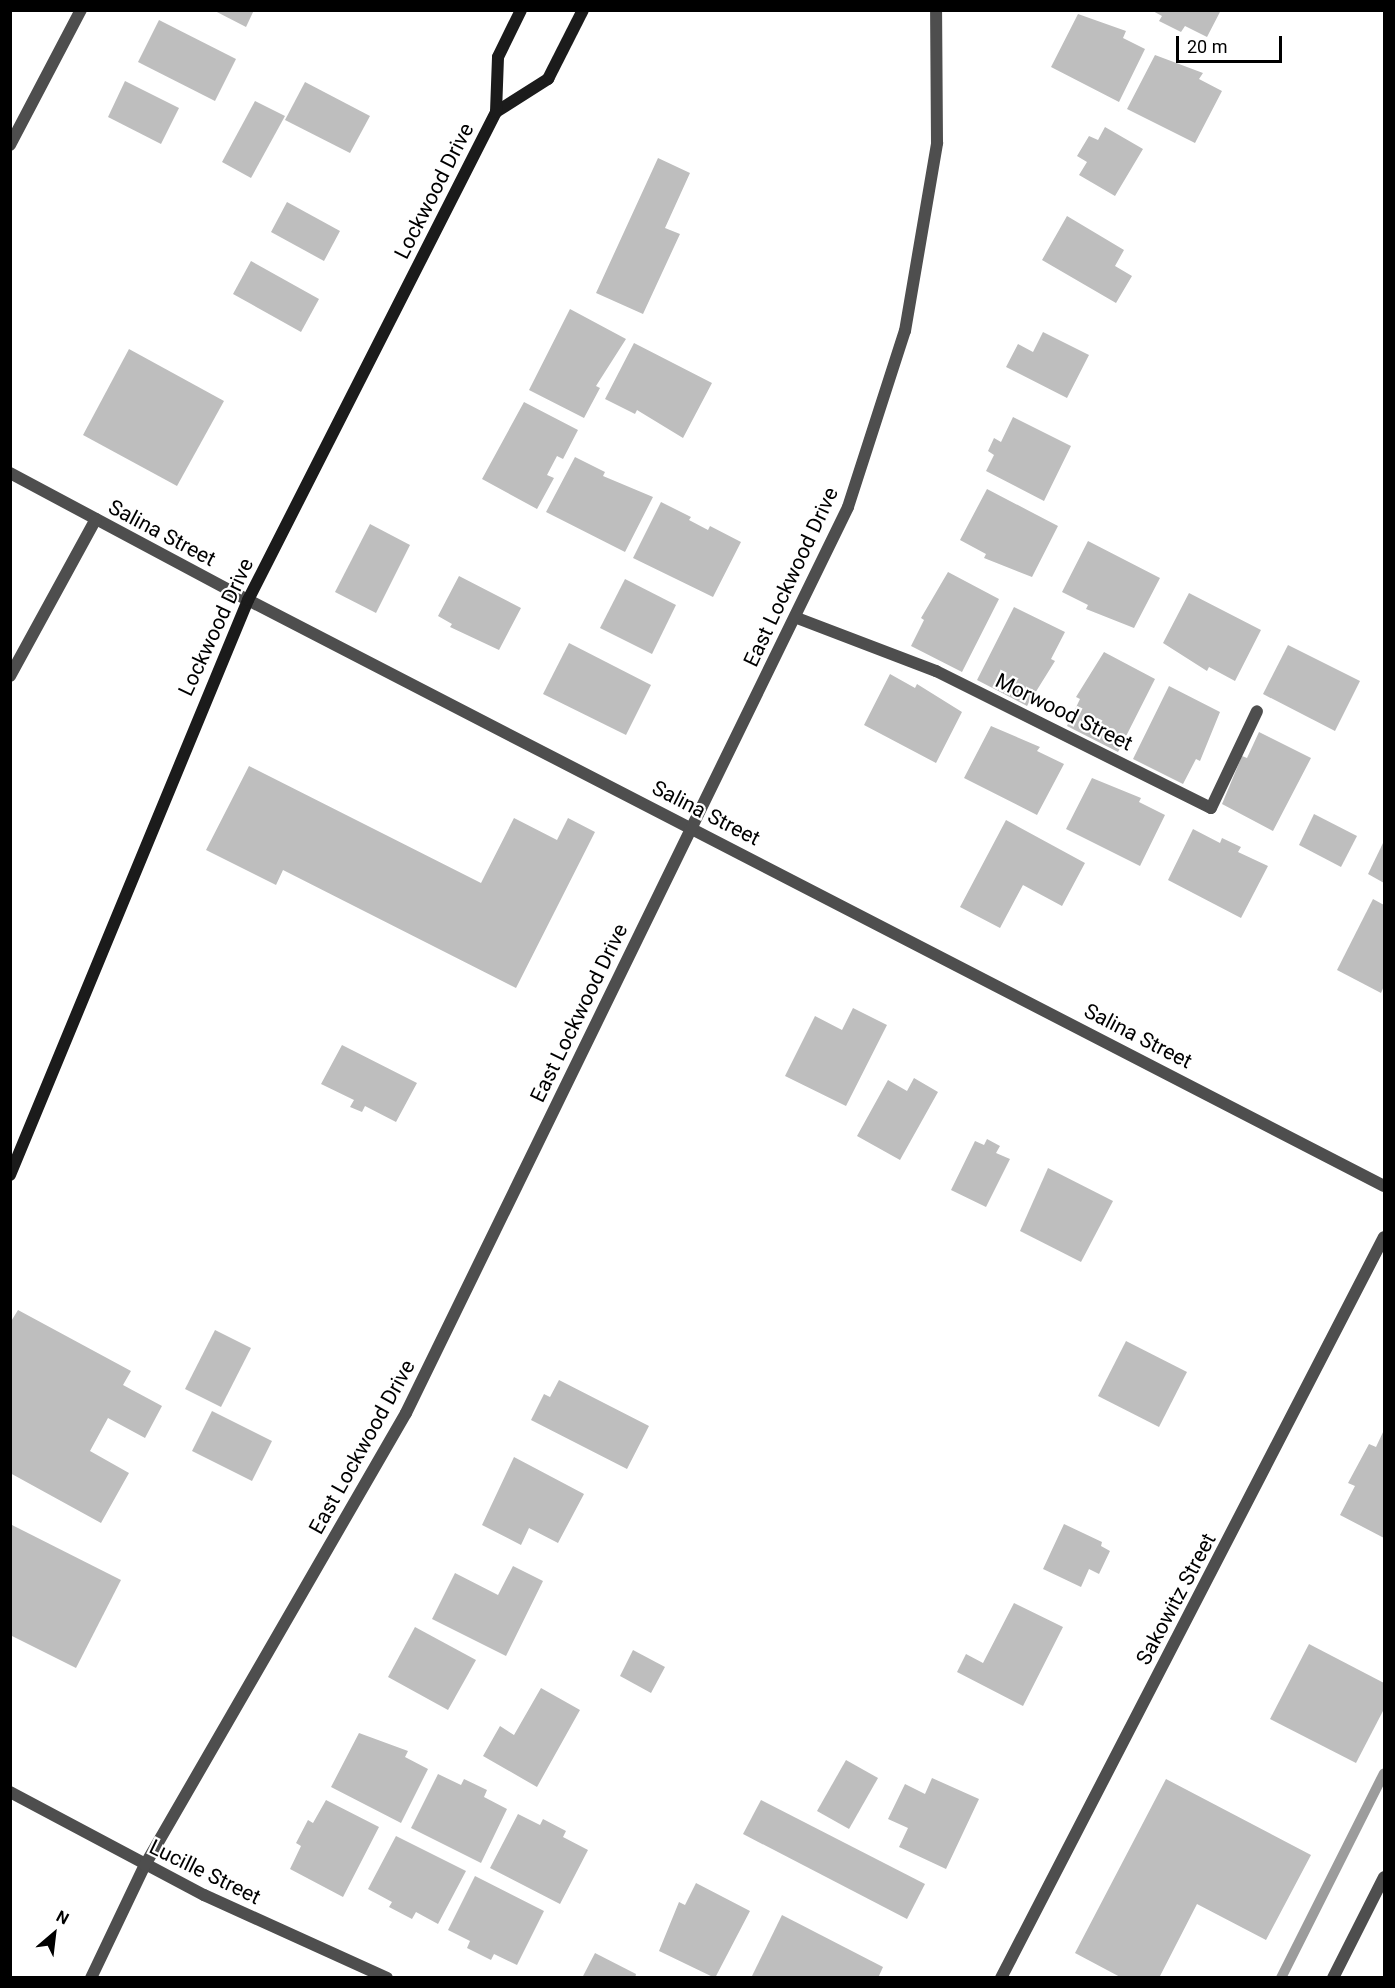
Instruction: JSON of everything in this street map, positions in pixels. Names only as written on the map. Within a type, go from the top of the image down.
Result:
[{"type":"main road","name":"Lockwood Drive","points":[[10,1175],[248,600],[496,112],[498,57],[521,10]]},
{"type":"main road","name":"Lockwood Drive","points":[[496,112],[548,79],[583,10]]},
{"type":"street","points":[[10,145],[81,10]]},
{"type":"street","name":"East Lockwood Drive","points":[[91,1977],[146,1865],[406,1413],[691,827],[796,618],[848,507],[905,331],[937,143],[936,10]]},
{"type":"street","name":"Salina Street","points":[[10,473],[248,600],[1384,1186]]},
{"type":"street","points":[[10,676],[96,519]]},
{"type":"street","name":"Morwood Street","points":[[796,618],[936,671],[1211,808],[1257,711]]},
{"type":"street","name":"Sakowitz Street","points":[[1001,1977],[1384,1237]]},
{"type":"street","name":"Lucille Street","points":[[10,1792],[146,1865],[387,1977]]},
{"type":"street","points":[[1333,1977],[1384,1877]]},
{"type":"building","points":[[213,10],[254,10],[246,27]]},
{"type":"building","points":[[1151,10],[1221,10],[1207,37],[1185,26],[1181,32],[1159,21],[1162,16]]},
{"type":"building","points":[[1078,14],[1126,31],[1123,38],[1145,49],[1119,102],[1051,67]]},
{"type":"building","points":[[159,20],[236,59],[215,101],[138,62]]},
{"type":"building","points":[[1155,55],[1203,73],[1199,79],[1222,91],[1195,143],[1127,109]]},
{"type":"building","points":[[125,81],[179,108],[161,144],[108,117]]},
{"type":"building","points":[[305,82],[370,116],[350,153],[285,120]]},
{"type":"building","points":[[255,101],[285,116],[251,178],[222,162]]},
{"type":"building","points":[[1105,127],[1143,149],[1115,196],[1079,175],[1087,162],[1077,156],[1089,136],[1098,140]]},
{"type":"building","points":[[658,158],[690,173],[665,228],[680,234],[643,314],[596,293]]},
{"type":"building","points":[[287,202],[340,231],[324,261],[271,232]]},
{"type":"building","points":[[1067,216],[1124,250],[1115,266],[1132,276],[1116,303],[1042,260]]},
{"type":"building","points":[[251,261],[319,299],[301,332],[233,294]]},
{"type":"building","points":[[570,309],[626,339],[596,386],[600,388],[584,418],[529,390]]},
{"type":"building","points":[[1043,332],[1089,355],[1067,398],[1006,367],[1018,344],[1033,352]]},
{"type":"building","points":[[634,343],[712,383],[683,438],[637,410],[635,414],[605,399]]},
{"type":"building","points":[[129,349],[224,401],[177,486],[83,435]]},
{"type":"building","points":[[524,402],[578,430],[563,459],[557,456],[547,475],[554,478],[537,509],[482,479]]},
{"type":"building","points":[[1013,417],[1071,446],[1044,501],[986,471],[994,455],[988,451],[994,438],[1001,442]]},
{"type":"building","points":[[575,457],[605,472],[603,476],[653,497],[625,552],[546,512]]},
{"type":"building","points":[[987,489],[1058,526],[1032,577],[984,558],[986,554],[960,540]]},
{"type":"building","points":[[661,502],[691,517],[689,520],[708,530],[710,526],[741,542],[713,597],[633,558]]},
{"type":"building","points":[[370,524],[410,545],[376,613],[335,592]]},
{"type":"building","points":[[1088,541],[1160,578],[1134,628],[1086,609],[1088,605],[1062,592]]},
{"type":"building","points":[[948,572],[999,599],[962,672],[911,646],[924,620],[921,618]]},
{"type":"building","points":[[459,576],[521,608],[499,650],[450,627],[452,624],[438,616]]},
{"type":"building","points":[[625,579],[676,605],[652,654],[600,628]]},
{"type":"building","points":[[1189,593],[1261,630],[1235,681],[1209,667],[1207,671],[1163,643]]},
{"type":"building","points":[[1014,607],[1065,632],[1051,659],[1055,661],[1027,706],[977,680]]},
{"type":"building","points":[[569,643],[651,685],[626,735],[543,694]]},
{"type":"building","points":[[1288,645],[1360,681],[1335,731],[1263,694]]},
{"type":"building","points":[[1104,652],[1155,679],[1118,752],[1067,726],[1080,699],[1076,697]]},
{"type":"building","points":[[890,674],[915,688],[917,684],[962,712],[936,763],[864,725]]},
{"type":"building","points":[[1169,686],[1220,712],[1200,761],[1196,759],[1183,784],[1133,759]]},
{"type":"building","points":[[991,726],[1040,747],[1037,751],[1064,764],[1037,815],[964,778]]},
{"type":"building","points":[[1259,732],[1311,758],[1273,831],[1222,804],[1242,756],[1247,758]]},
{"type":"building","points":[[249,766],[481,883],[514,818],[557,840],[568,818],[595,832],[516,988],[283,870],[276,885],[206,850]]},
{"type":"building","points":[[1092,778],[1141,798],[1139,802],[1165,815],[1140,866],[1066,829]]},
{"type":"building","points":[[1314,814],[1357,836],[1341,867],[1299,845]]},
{"type":"building","points":[[1006,820],[1085,863],[1062,906],[1023,885],[1000,928],[960,907]]},
{"type":"building","points":[[1193,829],[1220,843],[1222,838],[1241,847],[1238,852],[1268,866],[1241,918],[1168,880]]},
{"type":"building","points":[[1384,841],[1384,883],[1368,874]]},
{"type":"building","points":[[1373,899],[1384,905],[1384,986],[1381,993],[1337,970]]},
{"type":"building","points":[[853,1008],[887,1025],[846,1106],[785,1076],[815,1016],[842,1030]]},
{"type":"building","points":[[342,1045],[417,1083],[396,1122],[365,1106],[362,1112],[350,1107],[354,1100],[321,1084]]},
{"type":"building","points":[[914,1078],[938,1092],[900,1160],[857,1136],[888,1080],[907,1091]]},
{"type":"building","points":[[987,1139],[1000,1146],[996,1153],[1010,1159],[986,1207],[951,1190],[975,1141],[984,1145]]},
{"type":"building","points":[[1048,1168],[1113,1201],[1081,1262],[1020,1231]]},
{"type":"building","points":[[18,1310],[131,1371],[123,1385],[162,1406],[145,1438],[108,1418],[90,1451],[129,1473],[101,1523],[10,1473],[10,1323]]},
{"type":"building","points":[[215,1330],[251,1348],[221,1407],[185,1389]]},
{"type":"building","points":[[1126,1341],[1187,1372],[1159,1427],[1098,1396]]},
{"type":"building","points":[[559,1380],[649,1426],[627,1469],[531,1420],[544,1394],[550,1397]]},
{"type":"building","points":[[212,1411],[272,1441],[252,1481],[192,1451]]},
{"type":"building","points":[[1384,1430],[1384,1538],[1340,1515],[1355,1486],[1348,1483],[1369,1444],[1376,1447]]},
{"type":"building","points":[[514,1457],[584,1494],[558,1543],[529,1528],[521,1545],[482,1525]]},
{"type":"building","points":[[10,1524],[121,1580],[76,1668],[10,1635]]},
{"type":"building","points":[[1064,1524],[1102,1542],[1101,1546],[1110,1551],[1099,1574],[1089,1569],[1081,1587],[1043,1569]]},
{"type":"building","points":[[513,1566],[543,1581],[506,1656],[432,1619],[455,1573],[498,1595]]},
{"type":"building","points":[[1014,1603],[1063,1627],[1023,1706],[957,1672],[966,1654],[983,1663]]},
{"type":"building","points":[[415,1627],[476,1660],[448,1710],[388,1677]]},
{"type":"building","points":[[1309,1644],[1384,1683],[1384,1709],[1356,1763],[1270,1719]]},
{"type":"building","points":[[633,1650],[665,1667],[651,1693],[620,1676]]},
{"type":"building","points":[[541,1688],[580,1710],[537,1787],[483,1756],[500,1726],[514,1735]]},
{"type":"building","points":[[359,1733],[408,1751],[405,1757],[428,1769],[401,1823],[331,1787]]},
{"type":"building","points":[[846,1760],[878,1778],[849,1829],[817,1811]]},
{"type":"building","points":[[438,1774],[461,1785],[464,1779],[487,1790],[484,1797],[507,1809],[481,1863],[411,1828]]},
{"type":"building","points":[[932,1778],[979,1799],[946,1869],[899,1847],[908,1828],[888,1819],[905,1784],[925,1794]]},
{"type":"building","points":[[1166,1779],[1311,1855],[1266,1940],[1197,1904],[1159,1978],[1122,1978],[1075,1953]]},
{"type":"building","points":[[326,1800],[379,1827],[343,1897],[290,1869],[301,1846],[296,1843],[308,1820],[313,1823]]},
{"type":"building","points":[[761,1800],[925,1884],[907,1919],[743,1834]]},
{"type":"building","points":[[518,1814],[540,1825],[543,1819],[566,1831],[563,1837],[588,1850],[560,1904],[490,1868]]},
{"type":"building","points":[[396,1836],[466,1871],[438,1924],[416,1912],[412,1919],[389,1907],[392,1902],[368,1889]]},
{"type":"building","points":[[475,1876],[544,1911],[517,1965],[494,1954],[491,1960],[467,1948],[470,1941],[448,1930]]},
{"type":"building","points":[[696,1883],[750,1911],[715,1978],[659,1951],[679,1902],[685,1905]]},
{"type":"building","points":[[782,1915],[883,1967],[878,1978],[751,1978]]},
{"type":"building","points":[[595,1953],[636,1974],[635,1978],[582,1978]]},
{"type":"waterway","points":[[1281,1978],[1384,1773]]}]
